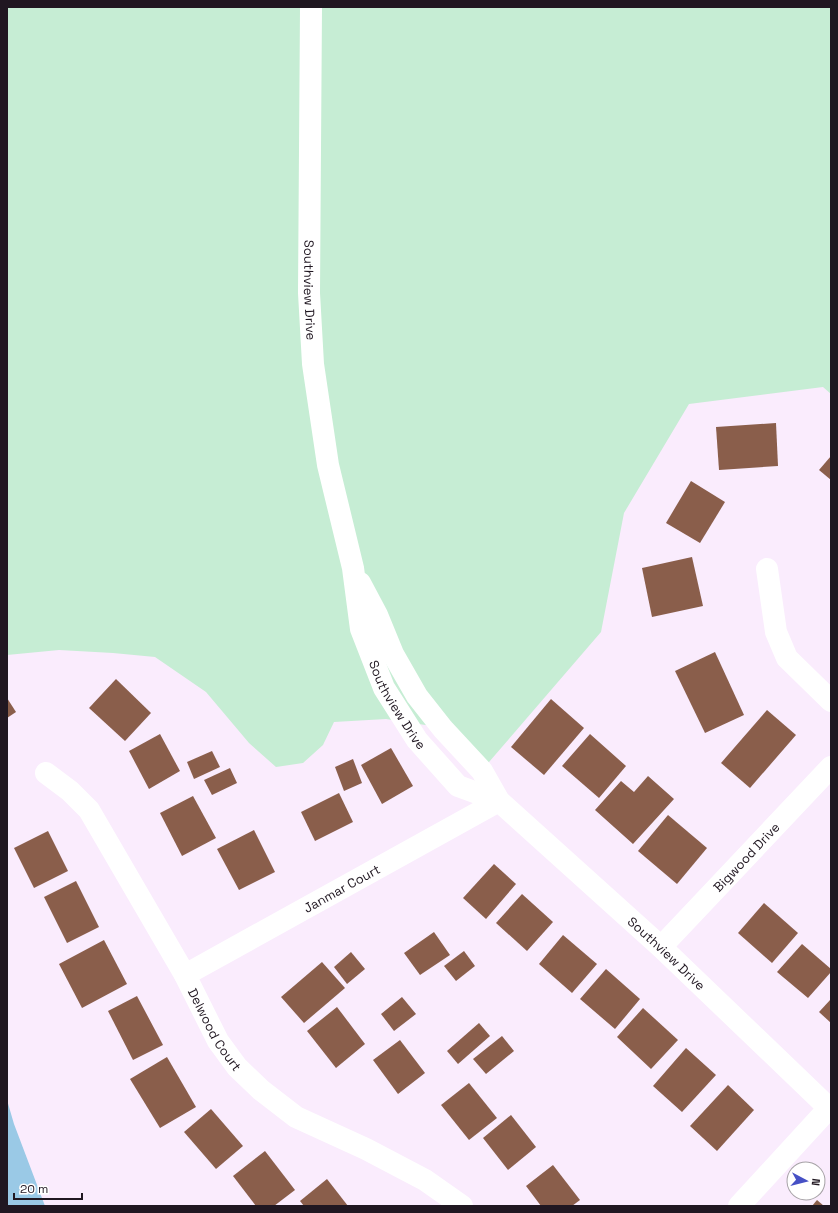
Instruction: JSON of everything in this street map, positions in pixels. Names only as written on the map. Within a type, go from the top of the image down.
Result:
[{"type":"street","name":"Southview Drive","points":[[312,7],[309,292],[313,364],[328,465],[353,568],[361,629],[384,688],[417,740],[458,786],[499,801],[661,947],[830,1109]]},
{"type":"street","points":[[767,569],[776,632],[786,658],[831,701]]},
{"type":"street","name":"Bigwood Drive","points":[[661,947],[831,767]]},
{"type":"street","name":"Delwood Court","points":[[46,773],[70,791],[89,810],[185,975],[218,1041],[237,1067],[266,1094],[296,1117],[366,1149],[425,1180],[462,1206]]},
{"type":"street","name":"Janmar Court","points":[[185,975],[499,801]]},
{"type":"street","points":[[739,1206],[830,1109]]},
{"type":"green space","points":[[7,7],[831,7],[831,394],[823,387],[689,404],[624,513],[601,632],[483,769],[445,728],[386,719],[334,722],[323,745],[303,763],[276,767],[249,743],[206,692],[155,657],[59,650],[7,655]]},
{"type":"water","points":[[7,1100],[14,1124],[45,1206],[7,1206]]},
{"type":"building","points":[[776,423],[778,466],[719,470],[716,427]]},
{"type":"building","points":[[831,456],[831,480],[819,470]]},
{"type":"building","points":[[691,481],[725,502],[700,543],[666,523]]},
{"type":"building","points":[[692,557],[703,606],[652,617],[642,568]]},
{"type":"building","points":[[715,652],[744,715],[705,733],[675,671]]},
{"type":"building","points":[[116,679],[151,713],[125,741],[89,708]]},
{"type":"building","points":[[7,698],[16,712],[7,718]]},
{"type":"building","points":[[551,699],[584,728],[544,775],[511,747]]},
{"type":"building","points":[[767,710],[796,735],[750,788],[721,763]]},
{"type":"building","points":[[160,734],[180,771],[149,789],[129,751]]},
{"type":"building","points":[[590,734],[626,766],[599,798],[562,766]]},
{"type":"building","points":[[391,748],[413,786],[382,804],[361,765]]},
{"type":"building","points":[[212,751],[220,767],[194,779],[187,762]]},
{"type":"building","points":[[353,759],[362,783],[344,791],[335,767]]},
{"type":"building","points":[[230,768],[237,783],[212,795],[204,780]]},
{"type":"building","points":[[648,776],[674,799],[633,844],[595,810],[621,781],[634,792]]},
{"type":"building","points":[[339,793],[353,822],[315,841],[301,812]]},
{"type":"building","points":[[193,796],[216,838],[182,856],[160,813]]},
{"type":"building","points":[[668,815],[707,848],[677,884],[638,851]]},
{"type":"building","points":[[254,830],[275,872],[239,890],[217,849]]},
{"type":"building","points":[[48,831],[68,871],[34,888],[14,848]]},
{"type":"building","points":[[494,864],[516,884],[486,919],[463,898]]},
{"type":"building","points":[[76,881],[99,927],[67,943],[44,897]]},
{"type":"building","points":[[522,894],[553,922],[527,951],[496,923]]},
{"type":"building","points":[[764,903],[798,933],[772,963],[738,933]]},
{"type":"building","points":[[434,932],[450,955],[420,975],[404,953]]},
{"type":"building","points":[[563,935],[597,964],[572,993],[539,964]]},
{"type":"building","points":[[104,940],[127,984],[82,1008],[59,964]]},
{"type":"building","points":[[802,944],[831,969],[831,972],[808,998],[777,972]]},
{"type":"building","points":[[464,951],[475,966],[456,981],[444,966]]},
{"type":"building","points":[[351,952],[365,969],[347,984],[334,967]]},
{"type":"building","points":[[322,962],[345,988],[304,1023],[281,997]]},
{"type":"building","points":[[606,969],[640,999],[615,1029],[580,999]]},
{"type":"building","points":[[137,996],[163,1045],[133,1060],[108,1011]]},
{"type":"building","points":[[402,997],[416,1014],[394,1031],[381,1014]]},
{"type":"building","points":[[831,999],[831,1023],[819,1012]]},
{"type":"building","points":[[337,1007],[365,1044],[336,1068],[307,1031]]},
{"type":"building","points":[[643,1008],[678,1040],[651,1069],[617,1037]]},
{"type":"building","points":[[479,1023],[490,1036],[458,1064],[447,1051]]},
{"type":"building","points":[[502,1036],[514,1051],[486,1074],[473,1059]]},
{"type":"building","points":[[400,1040],[425,1073],[398,1094],[373,1060]]},
{"type":"building","points":[[686,1048],[716,1075],[682,1112],[653,1086]]},
{"type":"building","points":[[167,1057],[196,1107],[160,1128],[130,1079]]},
{"type":"building","points":[[469,1083],[497,1118],[469,1140],[441,1105]]},
{"type":"building","points":[[728,1085],[754,1110],[717,1151],[690,1126]]},
{"type":"building","points":[[211,1109],[243,1146],[216,1169],[184,1132]]},
{"type":"building","points":[[511,1115],[536,1147],[508,1170],[483,1138]]},
{"type":"building","points":[[265,1151],[295,1190],[274,1206],[256,1206],[233,1176]]},
{"type":"building","points":[[553,1165],[580,1200],[572,1206],[541,1206],[526,1186]]},
{"type":"building","points":[[327,1179],[348,1206],[304,1206],[300,1201]]},
{"type":"building","points":[[816,1201],[818,1201],[824,1206],[812,1206]]}]
